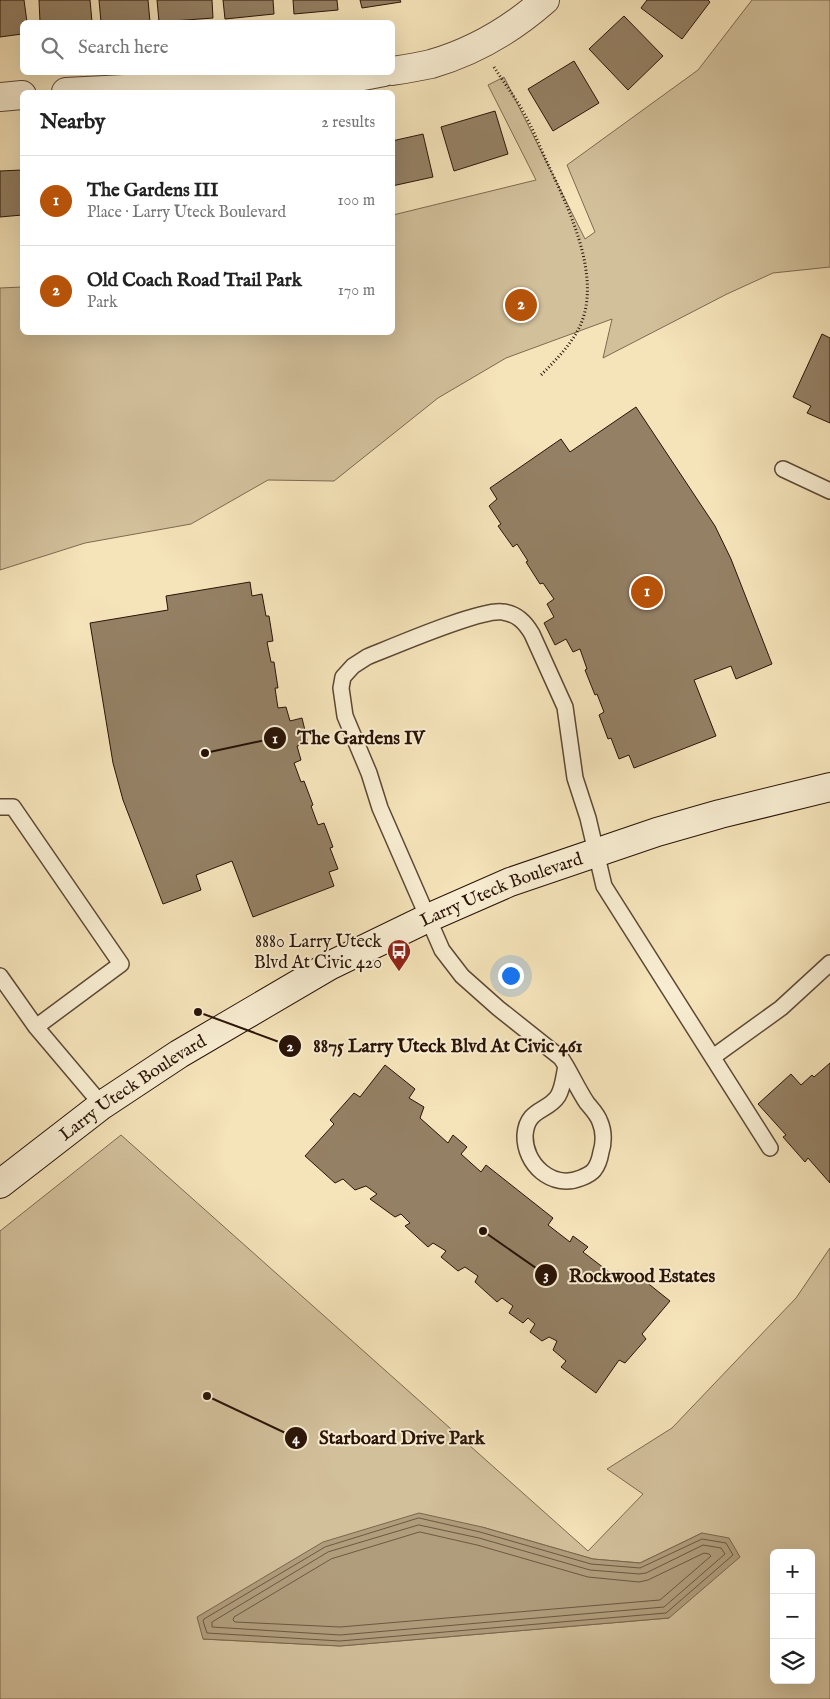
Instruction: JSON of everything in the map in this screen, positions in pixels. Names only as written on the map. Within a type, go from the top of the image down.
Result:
[{"type":"main road","points":[[395,70],[430,64],[480,45],[525,18],[545,0]]},
{"type":"main road","points":[[105,90],[368,75]]},
{"type":"main road","points":[[0,96],[20,95]]},
{"type":"main road","name":"Larry Uteck Boulevard","points":[[0,1184],[102,1105],[179,1054],[328,966],[428,918],[510,882],[596,852],[720,814],[830,787]]},
{"type":"lane","points":[[783,469],[830,491]]},
{"type":"lane","points":[[566,1066],[558,1096],[549,1105],[537,1111],[530,1120],[525,1132],[526,1146],[530,1158],[537,1169],[548,1177],[562,1181],[575,1180],[593,1171],[603,1147],[600,1122],[580,1090],[566,1066],[561,1058],[498,1008],[462,976],[442,950],[380,808],[369,773],[345,716],[341,688],[343,676],[353,666],[374,654],[469,618],[501,611],[516,616],[526,623],[565,707],[575,778],[588,818],[604,886],[770,1148]]},
{"type":"lane","points":[[0,807],[13,807],[121,964],[36,1028]]},
{"type":"lane","points":[[713,1057],[781,1008],[830,962]]},
{"type":"lane","points":[[0,976],[36,1028],[102,1105]]},
{"type":"path","points":[[480,45],[525,115],[564,198],[580,243],[587,274],[587,301],[581,325],[570,342],[540,376]]},
{"type":"shaded area","points":[[752,0],[830,0],[830,267],[773,273],[727,294],[603,358],[612,319],[506,358],[438,398],[334,481],[268,480],[191,524],[85,543],[0,570],[0,288],[20,287],[20,335],[395,335],[395,215],[536,180],[488,85],[504,77],[585,239],[595,232],[567,165],[698,70]]},
{"type":"shaded area","points":[[121,1135],[588,1551],[643,1494],[607,1469],[672,1428],[796,1298],[830,1248],[830,1699],[0,1699],[0,1231]],"holes":[[[482,1527],[593,1559],[640,1563],[702,1533],[669,1618],[340,1646],[203,1639]]]},
{"type":"water","points":[[419,1513],[482,1527],[593,1559],[640,1563],[702,1533],[729,1538],[740,1557],[669,1618],[340,1646],[203,1639],[197,1617],[323,1542]]},
{"type":"building","points":[[0,0],[24,0],[27,20],[20,20],[20,34],[0,37]]},
{"type":"building","points":[[39,0],[90,0],[92,20],[40,20]]},
{"type":"building","points":[[99,0],[148,0],[150,20],[101,20]]},
{"type":"building","points":[[157,0],[212,0],[213,18],[159,20]]},
{"type":"building","points":[[223,0],[273,0],[274,14],[225,19]]},
{"type":"building","points":[[293,0],[337,0],[338,10],[294,14]]},
{"type":"building","points":[[360,0],[400,0],[401,2],[362,8]]},
{"type":"building","points":[[647,0],[708,0],[710,2],[682,39],[641,8]]},
{"type":"building","points":[[624,16],[663,56],[628,90],[589,49]]},
{"type":"building","points":[[574,61],[599,103],[553,131],[528,89]]},
{"type":"building","points":[[495,111],[508,154],[454,171],[441,127]]},
{"type":"building","points":[[423,134],[433,177],[395,185],[395,140]]},
{"type":"building","points":[[20,170],[20,215],[0,217],[0,171]]},
{"type":"building","points":[[822,334],[830,338],[830,423],[807,413],[811,406],[793,397]]},
{"type":"building","points":[[636,407],[715,526],[731,559],[772,664],[736,679],[731,666],[694,680],[716,736],[634,768],[629,755],[619,759],[611,738],[608,739],[599,715],[604,712],[585,670],[587,669],[580,649],[573,652],[566,639],[555,645],[544,623],[554,617],[547,604],[554,599],[543,583],[540,584],[517,544],[513,547],[498,526],[501,524],[489,506],[497,499],[490,488],[561,439],[570,452]]},
{"type":"building","points":[[250,582],[252,596],[262,594],[266,616],[269,616],[273,641],[267,642],[271,662],[274,662],[278,688],[275,688],[278,708],[286,707],[290,721],[302,718],[308,743],[297,746],[301,760],[294,763],[301,782],[304,781],[318,825],[324,823],[333,847],[330,848],[338,869],[329,872],[334,886],[253,917],[232,861],[196,875],[201,890],[163,904],[123,800],[113,763],[90,623],[168,610],[166,596]]},
{"type":"building","points":[[830,1063],[830,1183],[808,1158],[805,1162],[783,1137],[786,1135],[758,1104],[791,1074],[801,1085]]},
{"type":"building","points":[[385,1065],[415,1089],[409,1098],[424,1107],[420,1118],[448,1143],[453,1135],[467,1147],[461,1154],[481,1172],[486,1165],[553,1218],[548,1225],[570,1242],[573,1236],[588,1247],[583,1252],[613,1275],[618,1271],[629,1279],[635,1273],[670,1301],[642,1334],[646,1339],[625,1363],[619,1360],[596,1393],[561,1367],[566,1361],[553,1350],[557,1341],[549,1337],[542,1341],[530,1332],[535,1324],[528,1318],[523,1323],[509,1313],[513,1306],[502,1298],[497,1302],[475,1282],[478,1276],[465,1267],[458,1271],[441,1257],[446,1251],[433,1243],[428,1247],[405,1226],[410,1223],[401,1214],[395,1217],[370,1199],[377,1194],[366,1186],[355,1190],[343,1179],[335,1183],[305,1156],[334,1124],[330,1120],[354,1093],[360,1097]]},
{"type":"place","name":"Old Coach Road Trail Park","points":[[521,305]]},
{"type":"place","name":"The Gardens III","points":[[647,592]]},
{"type":"place","name":"The Gardens IV","points":[[205,753]]},
{"type":"place","name":"8880 Larry Uteck Blvd At Civic 420","points":[[399,972]]},
{"type":"place","name":"8875 Larry Uteck Blvd At Civic 461","points":[[198,1012]]},
{"type":"place","name":"Rockwood Estates","points":[[483,1231]]},
{"type":"place","name":"Starboard Drive Park","points":[[207,1396]]}]
